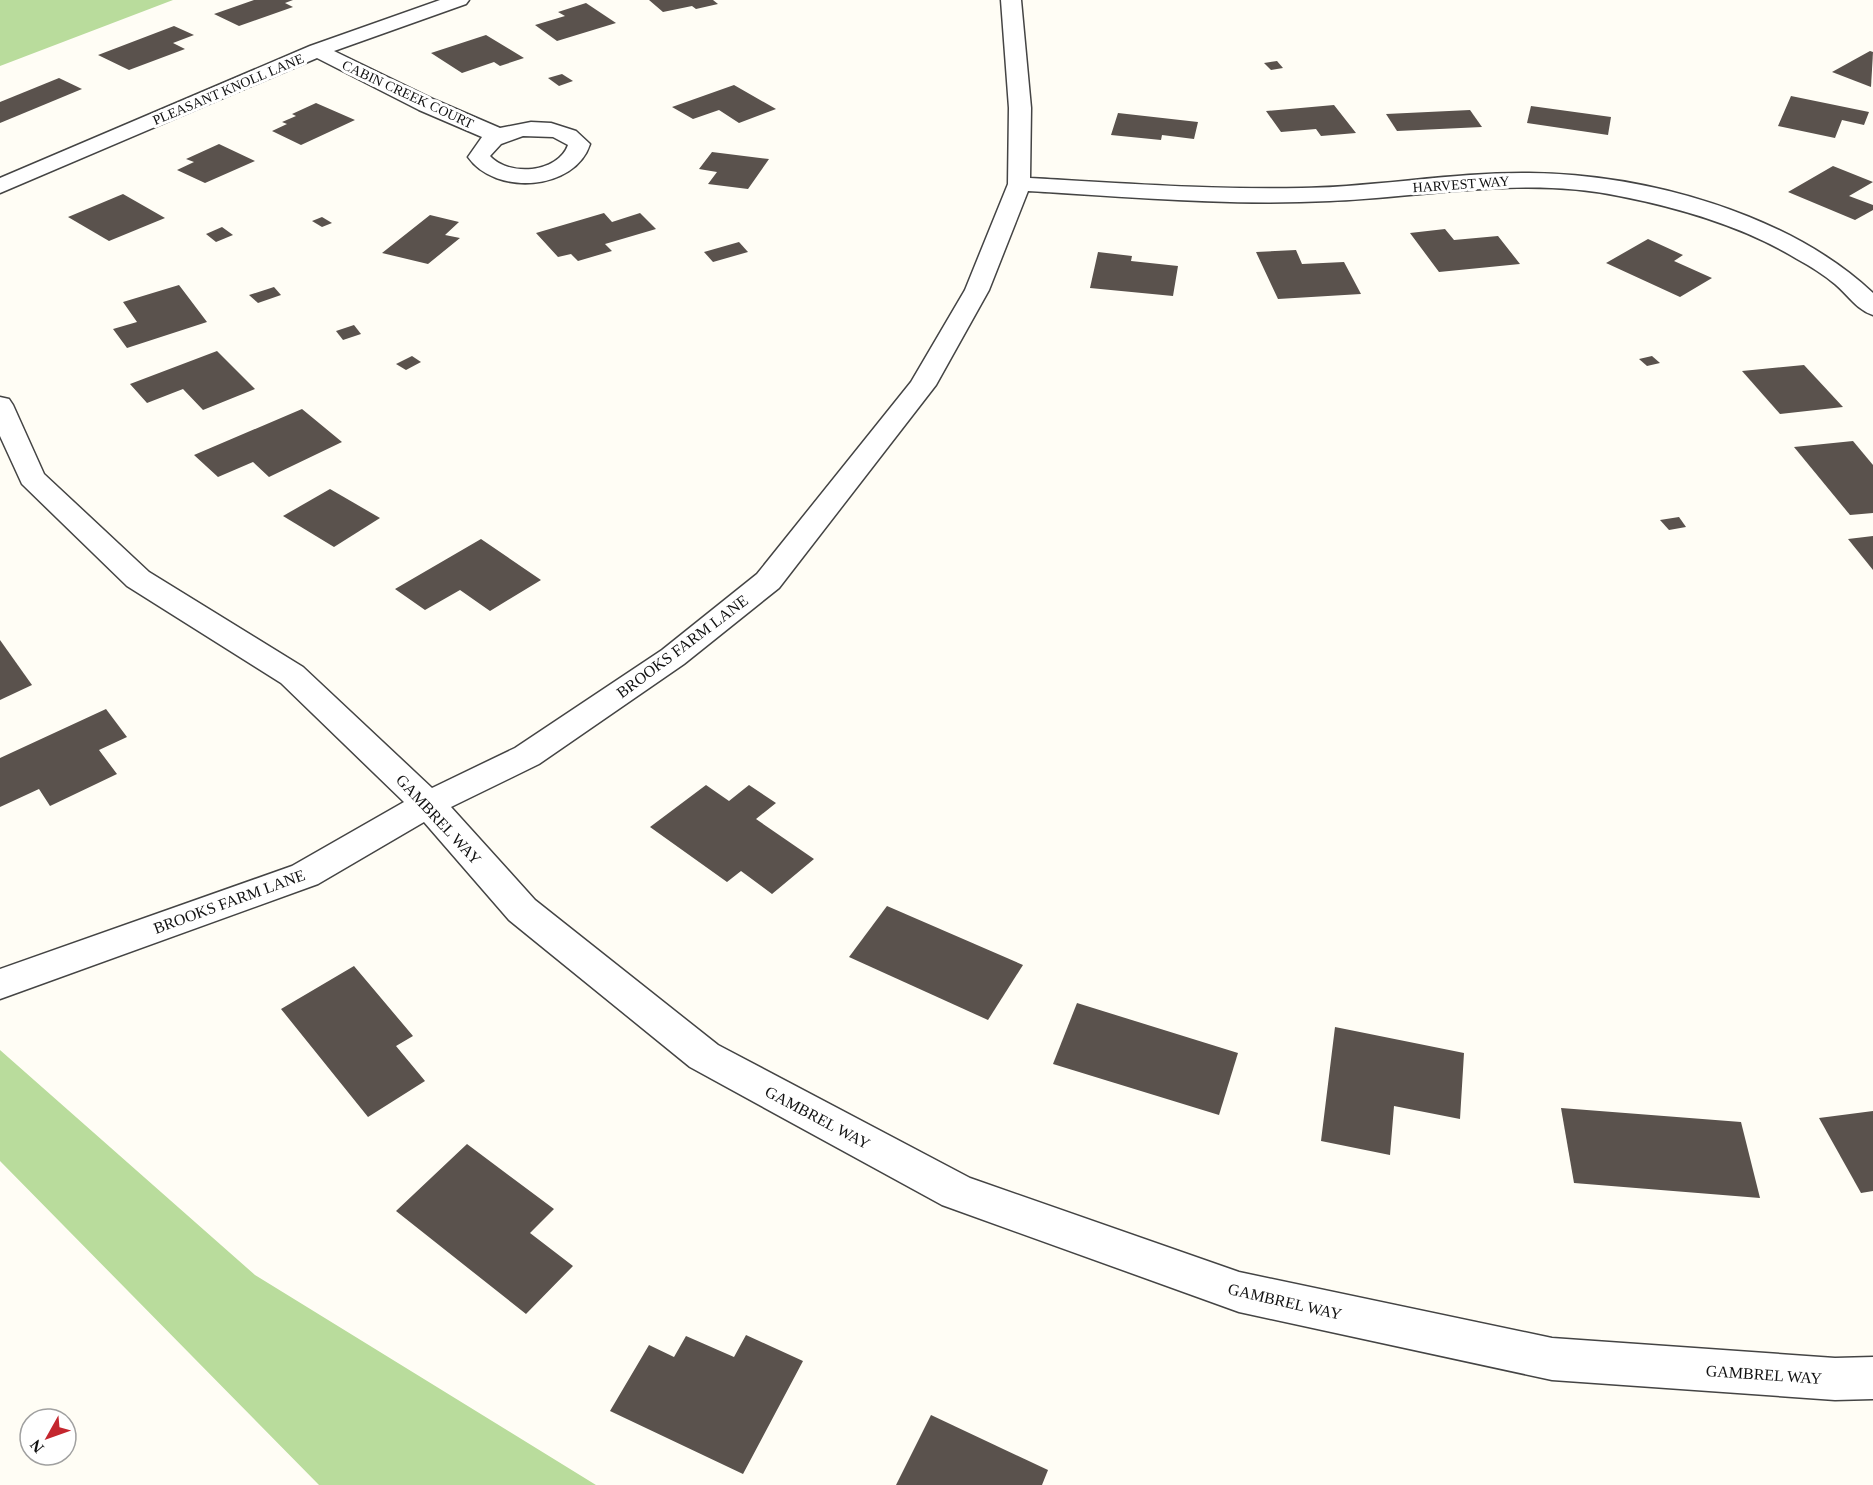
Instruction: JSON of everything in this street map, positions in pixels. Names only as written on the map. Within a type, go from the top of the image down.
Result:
[{"type":"street","name":"PLEASANT KNOLL LANE","points":[[0,186],[317,50],[459,0]]},
{"type":"street","name":"BROOKS FARM LANE","points":[[0,984],[305,875],[428,804],[526,756],[673,657],[768,581],[923,385],[977,290],[1019,184],[1020,108],[1011,0]]},
{"type":"street","name":"CABIN CREEK COURT","points":[[317,50],[427,105],[499,136]]},
{"type":"street","name":"HARVEST WAY","points":[[1019,184],[1251,196],[1344,195],[1530,180],[1617,188],[1726,216],[1805,254],[1868,293]]},
{"type":"street","name":"GAMBREL WAY","points":[[0,405],[32,478],[138,579],[292,675],[428,804],[522,910],[704,1056],[957,1192],[1239,1292],[1552,1359],[1835,1379],[1873,1378]]},
{"type":"green space","points":[[0,0],[173,0],[0,66]]},
{"type":"green space","points":[[0,1050],[255,1275],[596,1485],[319,1485],[0,1161]]},
{"type":"building","points":[[254,0],[293,0],[285,3],[293,7],[239,26],[214,14]]},
{"type":"building","points":[[649,0],[713,0],[718,4],[663,12]]},
{"type":"building","points":[[586,3],[616,23],[557,41],[535,25],[565,16],[558,12]]},
{"type":"building","points":[[174,26],[194,35],[173,43],[185,49],[129,70],[98,55]]},
{"type":"building","points":[[486,35],[524,58],[500,66],[494,62],[462,73],[431,53]]},
{"type":"building","points":[[1870,51],[1873,52],[1871,87],[1832,72]]},
{"type":"building","points":[[1277,61],[1283,68],[1271,70],[1264,63]]},
{"type":"building","points":[[562,74],[573,81],[559,86],[548,78]]},
{"type":"building","points":[[59,78],[82,89],[0,123],[0,102]]},
{"type":"building","points":[[734,85],[776,109],[739,123],[719,110],[693,119],[672,107]]},
{"type":"building","points":[[1791,96],[1869,112],[1864,125],[1842,120],[1835,138],[1778,126]]},
{"type":"building","points":[[316,103],[355,120],[301,145],[272,131],[287,124],[282,122],[296,116],[292,114]]},
{"type":"building","points":[[1334,105],[1356,133],[1321,136],[1316,129],[1281,132],[1266,111]]},
{"type":"building","points":[[1531,106],[1611,117],[1608,135],[1527,123]]},
{"type":"building","points":[[1470,110],[1482,127],[1397,131],[1386,114]]},
{"type":"building","points":[[1118,113],[1198,122],[1194,139],[1162,135],[1161,140],[1111,135]]},
{"type":"building","points":[[219,144],[255,161],[205,183],[177,170],[194,162],[186,159]]},
{"type":"building","points":[[712,152],[769,159],[748,189],[708,184],[717,172],[699,169]]},
{"type":"building","points":[[1833,166],[1873,182],[1849,196],[1873,205],[1873,210],[1855,220],[1788,192]]},
{"type":"building","points":[[123,194],[165,218],[109,241],[68,217]]},
{"type":"building","points":[[604,213],[612,222],[640,213],[656,229],[605,244],[612,251],[578,261],[571,254],[558,257],[536,233]]},
{"type":"building","points":[[430,215],[459,222],[445,235],[460,238],[428,264],[382,253]]},
{"type":"building","points":[[322,217],[332,223],[322,227],[312,221]]},
{"type":"building","points":[[222,227],[233,235],[216,242],[206,234]]},
{"type":"building","points":[[1445,229],[1454,240],[1498,236],[1520,264],[1439,272],[1410,233]]},
{"type":"building","points":[[1648,239],[1683,255],[1674,261],[1712,278],[1680,297],[1606,263]]},
{"type":"building","points":[[739,242],[748,252],[713,262],[704,252]]},
{"type":"building","points":[[1296,250],[1302,264],[1344,262],[1361,294],[1278,299],[1256,252]]},
{"type":"building","points":[[1098,252],[1132,256],[1131,261],[1178,266],[1173,296],[1090,288]]},
{"type":"building","points":[[179,285],[207,322],[127,348],[113,329],[137,322],[123,302]]},
{"type":"building","points":[[274,287],[281,295],[258,303],[249,295]]},
{"type":"building","points":[[354,325],[361,334],[343,340],[336,331]]},
{"type":"building","points":[[217,351],[255,389],[203,410],[183,389],[147,403],[130,384]]},
{"type":"building","points":[[412,356],[421,362],[406,370],[396,364]]},
{"type":"building","points":[[1652,356],[1660,363],[1647,366],[1639,359]]},
{"type":"building","points":[[1804,365],[1843,407],[1780,414],[1742,371]]},
{"type":"building","points":[[302,409],[342,442],[269,477],[253,462],[218,477],[194,455]]},
{"type":"building","points":[[1853,441],[1873,465],[1873,513],[1850,515],[1794,447]]},
{"type":"building","points":[[330,489],[380,518],[334,547],[283,516]]},
{"type":"building","points":[[1679,517],[1686,527],[1669,530],[1660,520]]},
{"type":"building","points":[[1873,536],[1873,570],[1848,539]]},
{"type":"building","points":[[481,539],[541,580],[490,611],[460,590],[425,610],[395,589]]},
{"type":"building","points":[[0,640],[32,685],[0,700]]},
{"type":"building","points":[[106,709],[127,737],[99,750],[117,774],[50,806],[39,789],[0,807],[0,758]]},
{"type":"building","points":[[706,785],[729,801],[749,785],[776,803],[756,819],[814,859],[772,894],[741,871],[727,882],[650,827]]},
{"type":"building","points":[[887,906],[1023,965],[988,1020],[849,957]]},
{"type":"building","points":[[354,966],[413,1036],[396,1046],[425,1081],[368,1117],[281,1009]]},
{"type":"building","points":[[1077,1003],[1238,1053],[1219,1115],[1053,1064]]},
{"type":"building","points":[[1335,1027],[1464,1053],[1460,1119],[1394,1106],[1390,1155],[1321,1141]]},
{"type":"building","points":[[1561,1108],[1741,1122],[1760,1198],[1574,1183]]},
{"type":"building","points":[[1873,1111],[1873,1191],[1861,1193],[1819,1118]]},
{"type":"building","points":[[467,1144],[554,1209],[530,1233],[573,1266],[526,1314],[396,1211]]},
{"type":"building","points":[[746,1335],[803,1361],[743,1474],[610,1411],[649,1345],[674,1357],[686,1336],[734,1357]]},
{"type":"building","points":[[931,1415],[1048,1470],[1042,1485],[896,1485]]}]
